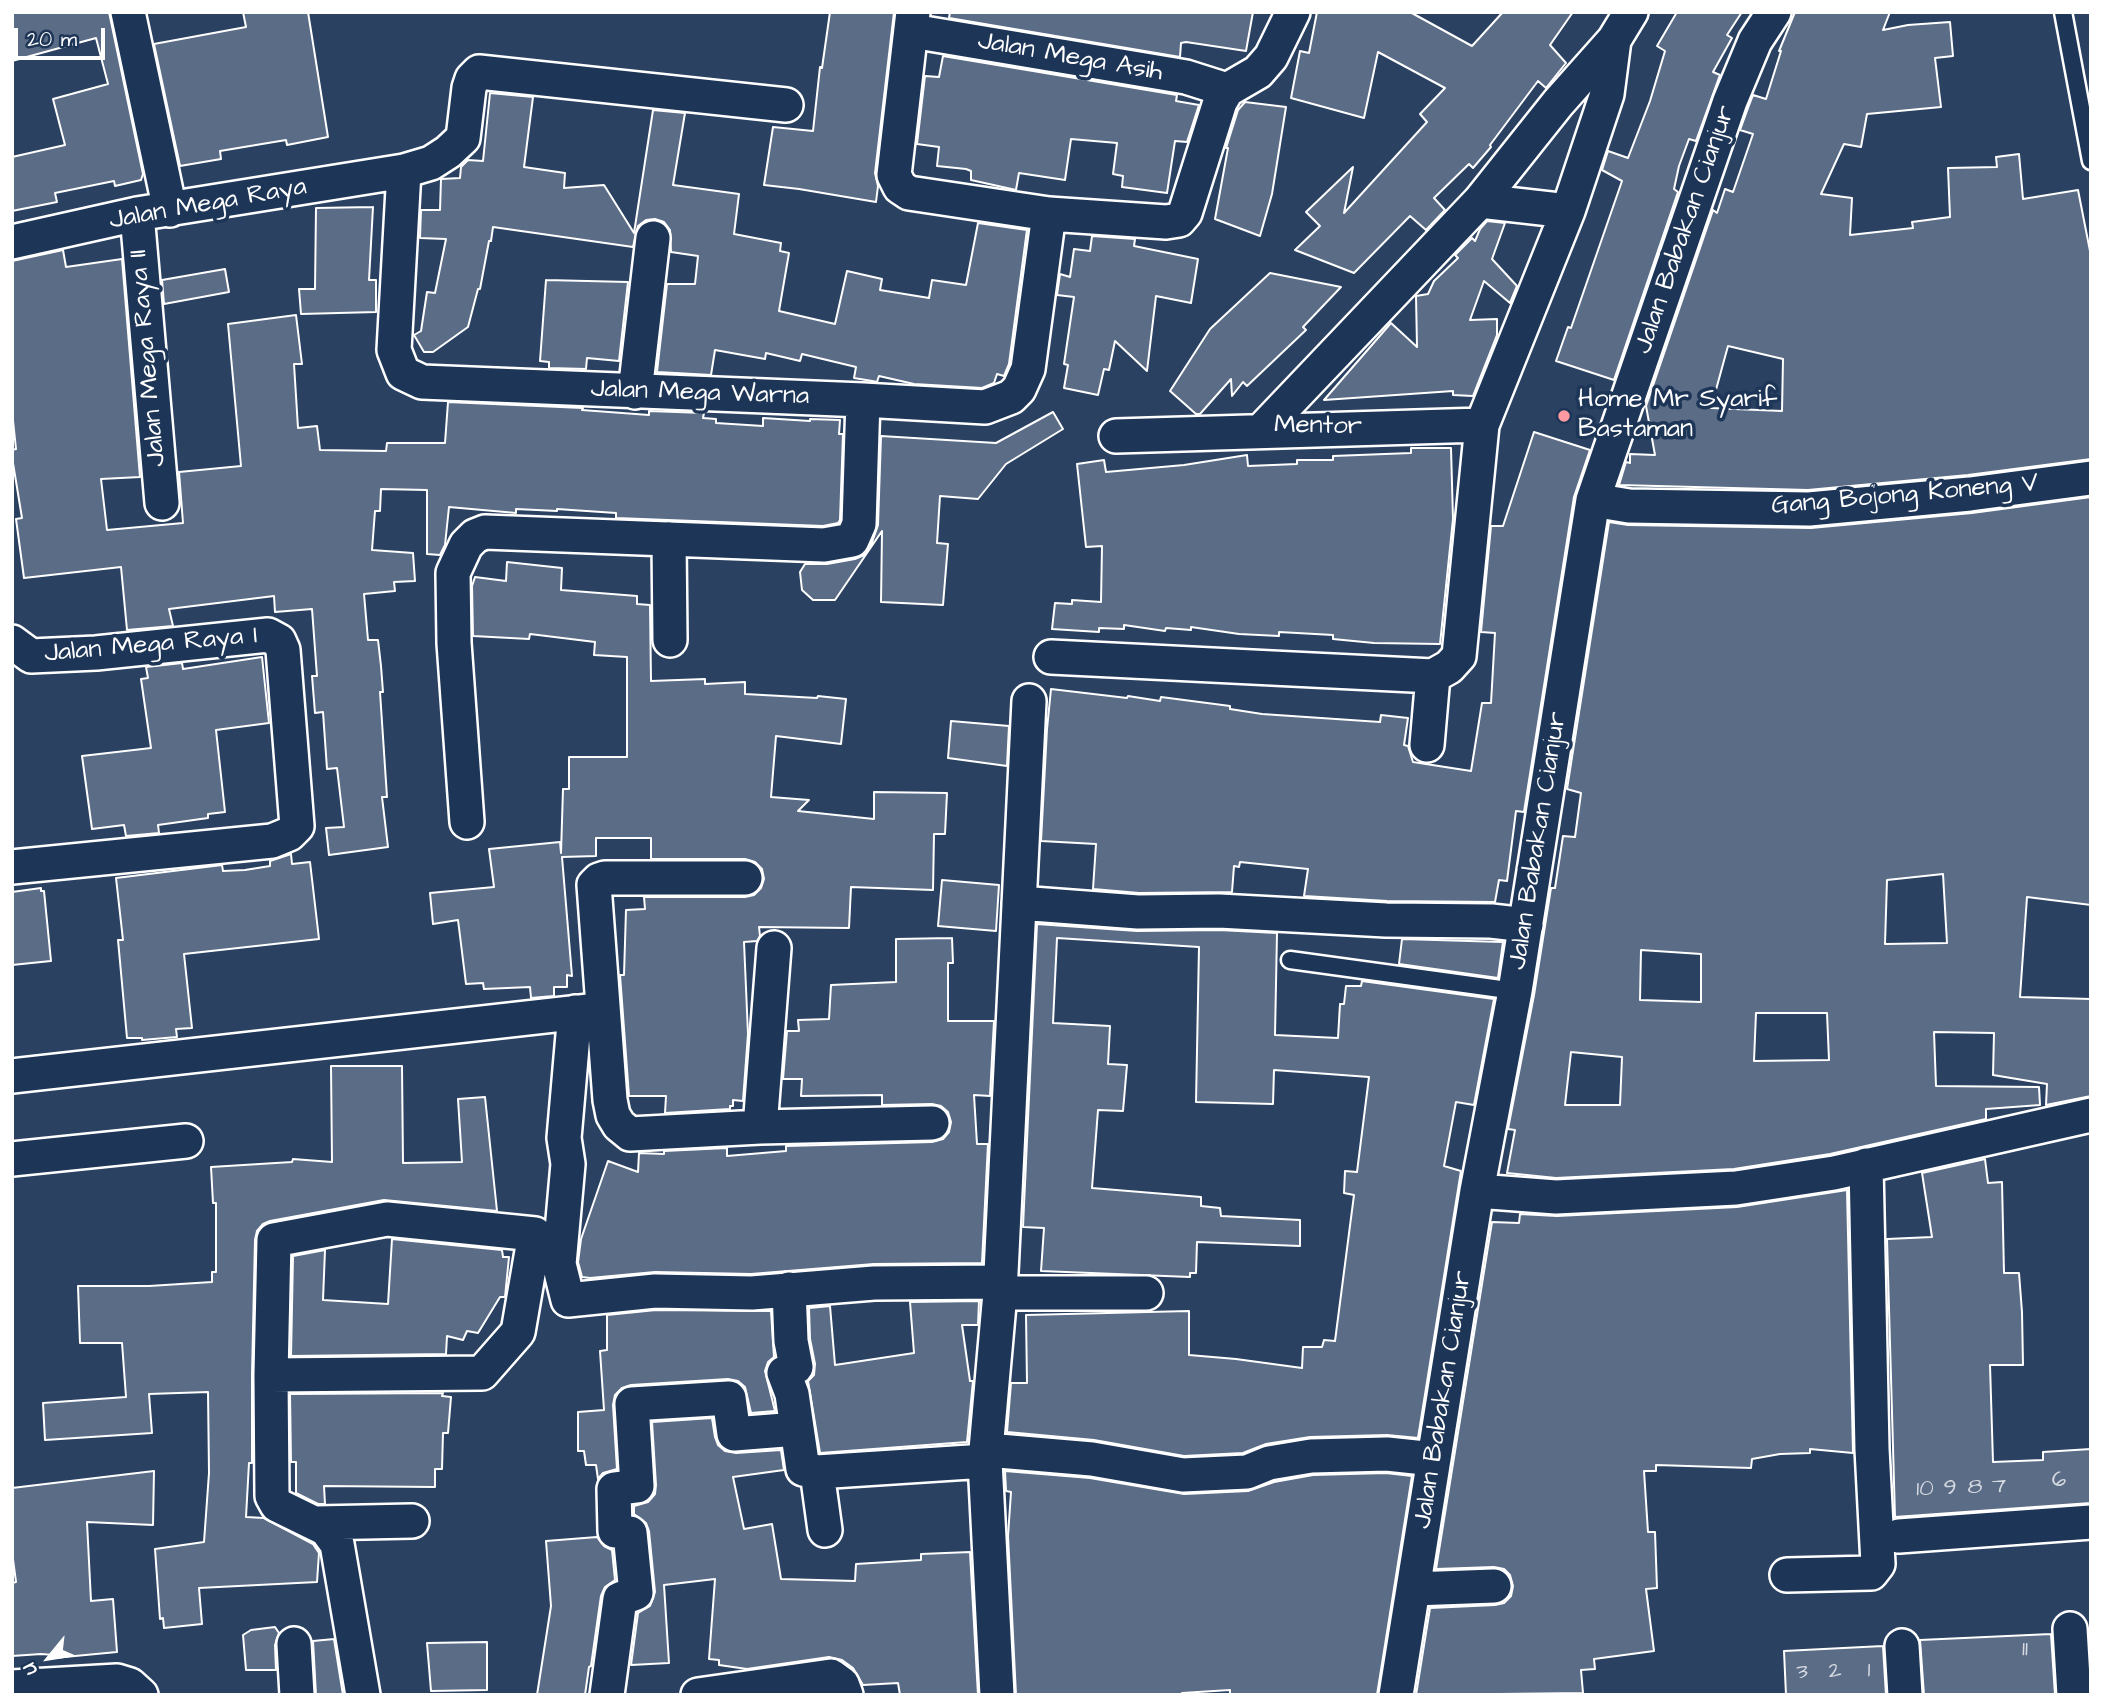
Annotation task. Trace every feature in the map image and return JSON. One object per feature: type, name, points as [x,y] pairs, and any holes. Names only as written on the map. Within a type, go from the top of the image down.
[{"type":"street","points":[[128,12],[170,210]]},
{"type":"street","points":[[912,22],[894,176],[900,187],[909,193],[1049,214],[1167,222],[1179,220],[1185,213],[1220,103],[1227,90],[1258,72],[1271,57],[1293,12]]},
{"type":"street","name":"Mentor","points":[[1262,430],[1480,201],[1558,103],[1614,40],[1632,12]]},
{"type":"street","name":"Jalan Babakan Cianjur","points":[[1396,1695],[1478,1191],[1526,925],[1593,500],[1741,105],[1755,41],[1774,12]]},
{"type":"street","name":"Jalan Mega Asih","points":[[912,22],[1186,77],[1227,90]]},
{"type":"street","name":"Mentor","points":[[1262,430],[1482,425],[1568,211],[1607,94],[1614,40]]},
{"type":"street","name":"Jalan Mega Raya","points":[[12,242],[137,214],[404,171],[431,163],[463,138],[469,88],[472,79],[479,72],[786,105]]},
{"type":"street","name":"Jalan Mega Warna","points":[[404,171],[394,350],[403,373],[422,382],[985,407],[1011,397],[1019,388],[1028,369],[1049,214]]},
{"type":"street","points":[[1480,201],[1568,211]]},
{"type":"street","name":"Jalan Mega Raya II","points":[[137,214],[162,503]]},
{"type":"street","points":[[635,392],[653,238]]},
{"type":"street","points":[[467,822],[454,643],[453,573],[466,544],[485,532],[824,545],[852,540],[859,524],[863,400]]},
{"type":"street","points":[[1051,657],[1433,676],[1449,667],[1459,656],[1482,425]]},
{"type":"street","points":[[1116,436],[1262,430]]},
{"type":"street","name":"Gang Bojong Koneng V","points":[[1593,500],[1629,506],[1809,509],[1970,494],[2091,478]]},
{"type":"street","points":[[669,539],[670,640]]},
{"type":"street","name":"Jalan Mega Raya I","points":[[12,642],[31,656],[96,653],[268,635],[279,641],[283,650],[297,826],[289,834],[272,841],[12,867]]},
{"type":"street","points":[[1427,745],[1433,676]]},
{"type":"street","points":[[997,1695],[986,1455],[1000,1287],[1029,701]]},
{"type":"street","points":[[745,878],[598,880],[594,884],[588,1011],[564,1138],[568,1164],[559,1264],[568,1300],[655,1291],[752,1293],[874,1283],[1146,1293]]},
{"type":"street","points":[[1019,903],[1138,912],[1219,911],[1386,920],[1491,921],[1526,925]]},
{"type":"street","points":[[760,1127],[774,948]]},
{"type":"street","points":[[12,1076],[588,1011]]},
{"type":"street","points":[[588,1011],[613,1115],[619,1125],[630,1134],[760,1127],[932,1123]]},
{"type":"street","points":[[1478,1191],[1556,1197],[1735,1188],[1834,1173],[2091,1115]]},
{"type":"street","points":[[12,1159],[186,1141]]},
{"type":"street","points":[[1787,1575],[1871,1573],[1878,1564],[1872,1449],[1866,1165]]},
{"type":"street","points":[[271,1375],[482,1373],[518,1332],[535,1234],[387,1219],[274,1240],[271,1375],[273,1501],[326,1529],[337,1544],[363,1695]]},
{"type":"street","points":[[789,1289],[791,1341],[796,1367],[785,1373],[792,1394],[803,1469],[817,1472],[986,1455],[1092,1459],[1183,1475],[1247,1472],[1269,1463],[1311,1456],[1387,1454],[1434,1459]]},
{"type":"street","points":[[607,1695],[620,1599],[636,1593],[630,1533],[615,1531],[614,1489],[637,1486],[632,1404],[729,1398],[734,1434],[797,1429]]},
{"type":"street","points":[[817,1472],[825,1530]]},
{"type":"street","points":[[317,1523],[412,1521]]},
{"type":"street","points":[[1899,1536],[2091,1522]]},
{"type":"street","points":[[1413,1590],[1494,1586]]},
{"type":"street","points":[[2070,1629],[2074,1695]]},
{"type":"street","points":[[294,1644],[297,1695]]},
{"type":"street","points":[[1902,1646],[1905,1695]]},
{"type":"street","points":[[698,1695],[831,1676],[842,1684],[846,1695]]},
{"type":"street","points":[[12,1687],[117,1681],[130,1685],[141,1695]]},
{"type":"lane","points":[[2063,12],[2091,161]]},
{"type":"lane","points":[[1290,960],[1515,991]]},
{"type":"building","points":[[12,12],[109,12],[143,174],[141,180],[115,186],[114,181],[55,193],[57,202],[12,211],[12,157],[65,145],[53,99],[108,84],[96,38],[12,61]]},
{"type":"building","points":[[243,12],[308,12],[328,137],[287,145],[286,140],[220,151],[221,159],[180,166],[154,44],[246,27]]},
{"type":"building","points":[[830,12],[894,12],[875,173],[878,186],[876,202],[764,185],[773,127],[813,131],[820,67],[822,68]]},
{"type":"building","points":[[950,12],[1253,12],[1246,51],[1186,42],[1181,43],[1180,57],[949,18]]},
{"type":"building","points":[[1317,12],[1410,12],[1472,46],[1503,12],[1573,12],[1550,45],[1566,63],[1546,88],[1538,81],[1473,168],[1469,164],[1434,198],[1445,210],[1426,230],[1410,216],[1354,273],[1295,250],[1320,226],[1306,212],[1353,167],[1344,213],[1427,122],[1420,114],[1445,88],[1378,52],[1364,118],[1291,98],[1300,51],[1309,53]]},
{"type":"building","points":[[1677,12],[1742,12],[1727,35],[1732,38],[1713,72],[1720,75],[1696,141],[1689,139],[1679,166],[1674,189],[1678,192],[1614,380],[1556,361],[1568,327],[1571,328],[1622,181],[1602,170],[1608,151],[1628,158],[1650,101],[1665,51],[1657,46]]},
{"type":"building","points":[[1795,12],[1890,12],[1883,30],[1950,22],[1953,56],[1935,58],[1941,107],[1867,114],[1861,147],[1844,144],[1821,194],[1852,198],[1850,235],[1913,228],[1912,222],[1950,217],[1948,168],[1997,167],[1996,157],[2019,154],[2023,199],[2078,190],[2091,256],[2091,459],[1968,475],[1808,490],[1619,485],[1626,462],[1630,463],[1630,454],[1655,455],[1646,406],[1713,210],[1717,213],[1725,189],[1733,192],[1753,134],[1740,130],[1748,108],[1753,95],[1766,99],[1779,51]],"holes":[[[1728,346],[1783,359],[1782,411],[1711,408]]]},
{"type":"building","points":[[943,56],[1177,95],[1176,101],[1199,105],[1187,142],[1175,141],[1167,193],[1122,187],[1123,176],[1113,174],[1117,143],[1071,139],[1065,180],[1019,173],[1016,190],[971,180],[971,171],[966,169],[937,166],[939,147],[917,144],[925,76],[939,77]]},
{"type":"building","points":[[490,93],[533,97],[524,167],[565,173],[564,188],[604,185],[634,233],[653,110],[685,113],[673,185],[739,194],[734,234],[781,243],[780,251],[789,253],[779,311],[835,324],[847,271],[882,279],[880,290],[929,298],[932,280],[966,285],[978,223],[1027,230],[1009,364],[1004,376],[997,374],[994,383],[982,388],[914,384],[879,376],[877,382],[854,378],[856,367],[802,354],[800,361],[766,353],[765,359],[715,350],[711,375],[657,372],[667,284],[695,284],[698,256],[671,252],[670,230],[664,222],[655,219],[646,220],[638,226],[633,247],[493,227],[480,289],[468,327],[433,352],[424,352],[414,335],[421,331],[427,292],[435,293],[446,239],[420,238],[421,210],[440,210],[441,179],[460,178],[461,167],[468,160],[483,161]]},
{"type":"building","points":[[1245,102],[1286,107],[1272,194],[1260,236],[1215,219],[1226,148],[1238,110]]},
{"type":"building","points":[[373,207],[369,280],[376,280],[376,312],[301,314],[299,289],[315,289],[316,208]]},
{"type":"building","points":[[1487,221],[1505,223],[1492,259],[1517,286],[1510,303],[1484,281],[1470,320],[1497,319],[1497,335],[1473,396],[1453,395],[1453,391],[1324,400],[1391,323],[1417,347],[1416,296],[1428,294],[1434,281],[1458,258],[1455,255],[1472,238],[1475,241]]},
{"type":"building","points":[[1092,236],[1135,239],[1134,246],[1198,259],[1191,303],[1156,296],[1147,371],[1115,341],[1109,370],[1104,369],[1098,395],[1064,388],[1068,365],[1064,364],[1074,297],[1057,295],[1060,274],[1070,277],[1074,249],[1090,251]]},
{"type":"building","points":[[63,250],[66,267],[122,259],[140,477],[101,479],[107,530],[183,523],[179,472],[241,466],[228,324],[296,315],[302,364],[294,364],[298,428],[317,426],[320,450],[386,451],[387,443],[445,443],[448,402],[583,408],[582,410],[649,415],[649,411],[704,413],[703,418],[716,419],[716,423],[763,426],[763,418],[840,420],[839,434],[843,434],[840,520],[838,523],[823,526],[616,518],[616,513],[557,509],[516,509],[516,513],[449,507],[445,545],[440,555],[427,554],[427,490],[381,489],[380,511],[375,511],[372,550],[413,553],[415,581],[394,582],[395,591],[364,594],[368,640],[378,640],[381,666],[383,692],[380,692],[387,797],[382,797],[388,847],[329,855],[326,828],[344,827],[337,768],[327,769],[323,712],[315,713],[312,676],[317,676],[312,609],[275,612],[274,596],[169,609],[173,626],[127,630],[121,567],[24,578],[16,519],[22,518],[12,457],[12,450],[16,449],[12,411],[12,261]]},
{"type":"building","points":[[225,269],[229,292],[164,304],[162,280]]},
{"type":"building","points":[[1270,273],[1341,287],[1303,327],[1306,330],[1247,386],[1243,382],[1232,396],[1231,379],[1200,414],[1196,414],[1170,391],[1210,329]]},
{"type":"building","points":[[546,280],[628,282],[619,361],[587,358],[586,369],[549,368],[549,362],[540,361]]},
{"type":"building","points":[[1053,412],[1063,429],[1006,464],[978,499],[940,496],[937,543],[948,544],[943,605],[881,602],[882,531],[835,600],[813,600],[802,590],[800,572],[805,564],[827,564],[855,559],[870,548],[878,525],[881,436],[996,443]]},
{"type":"building","points":[[1534,432],[1590,450],[1574,497],[1524,812],[1516,811],[1507,881],[1499,880],[1495,902],[1387,901],[1304,896],[1308,869],[1240,862],[1239,867],[1234,866],[1232,892],[1139,893],[1093,889],[1096,844],[1041,841],[1051,689],[1160,701],[1161,697],[1230,706],[1230,709],[1262,714],[1380,722],[1381,715],[1408,718],[1404,745],[1408,746],[1413,762],[1471,771],[1482,703],[1491,703],[1495,633],[1481,632],[1491,526],[1503,526]]},
{"type":"building","points":[[1411,448],[1451,448],[1453,519],[1440,644],[1374,643],[1333,639],[1333,635],[1279,632],[1279,636],[1239,634],[1191,627],[1191,630],[1166,628],[1165,631],[1124,625],[1124,629],[1099,628],[1099,632],[1052,629],[1055,603],[1072,604],[1072,600],[1101,602],[1102,546],[1086,547],[1077,464],[1104,460],[1106,472],[1184,465],[1247,455],[1248,466],[1297,464],[1297,460],[1333,460],[1333,456],[1411,453]]},
{"type":"building","points":[[2091,497],[2091,905],[2027,897],[2020,997],[2091,999],[2091,1096],[2046,1105],[2047,1084],[1993,1075],[1994,1033],[1934,1032],[1936,1086],[2039,1087],[2040,1105],[1986,1109],[1986,1119],[1830,1154],[1734,1169],[1556,1178],[1507,1173],[1515,1130],[1508,1129],[1551,888],[1555,888],[1563,836],[1575,837],[1581,793],[1567,789],[1609,522],[1628,525],[1811,528],[1972,513]],"holes":[[[1943,874],[1947,943],[1885,944],[1887,880]],[[1641,950],[1701,954],[1701,1002],[1640,1000]],[[1756,1013],[1827,1013],[1829,1060],[1754,1061]],[[1571,1052],[1622,1057],[1620,1105],[1565,1105]]]},
{"type":"building","points":[[507,562],[562,568],[561,590],[637,596],[637,604],[650,605],[651,681],[705,679],[705,684],[745,682],[745,694],[846,699],[841,744],[776,736],[771,797],[809,800],[798,811],[874,819],[874,792],[947,793],[945,834],[934,834],[933,890],[851,887],[849,928],[759,927],[760,936],[757,941],[744,942],[748,1034],[743,1101],[733,1100],[730,1109],[665,1113],[666,1096],[629,1096],[620,975],[624,975],[626,910],[645,909],[644,897],[754,895],[761,888],[764,879],[762,869],[755,862],[745,859],[651,859],[651,838],[596,838],[596,856],[562,857],[572,976],[567,975],[567,987],[554,987],[554,996],[531,998],[530,987],[484,989],[483,983],[466,984],[458,920],[433,924],[430,893],[494,887],[489,849],[560,842],[561,853],[563,789],[569,789],[569,757],[627,757],[627,657],[594,655],[595,642],[530,634],[529,639],[473,636],[472,586],[475,577],[506,581]]},
{"type":"building","points":[[262,657],[269,723],[216,730],[225,812],[208,814],[208,818],[158,825],[159,833],[126,836],[124,825],[92,829],[82,756],[151,748],[141,679],[148,678],[146,667],[182,663],[183,669]]},
{"type":"building","points":[[951,721],[1009,726],[1007,766],[948,758]]},
{"type":"building","points":[[291,854],[292,864],[310,862],[319,939],[184,954],[192,1028],[176,1029],[177,1037],[142,1040],[127,1038],[118,940],[123,940],[116,878],[222,865],[223,871],[245,870],[270,866],[270,861]]},
{"type":"building","points":[[942,880],[999,885],[996,931],[938,926]]},
{"type":"building","points":[[41,888],[41,891],[44,891],[51,961],[12,965],[12,892]]},
{"type":"building","points":[[1037,924],[1137,931],[1219,930],[1277,933],[1275,1035],[1338,1038],[1340,1004],[1344,1004],[1346,986],[1361,986],[1362,981],[1494,999],[1474,1105],[1456,1102],[1444,1166],[1461,1171],[1418,1438],[1387,1435],[1310,1437],[1266,1444],[1243,1453],[1184,1456],[1094,1440],[1007,1432],[1011,1383],[1027,1383],[1026,1315],[1189,1311],[1189,1355],[1302,1368],[1303,1347],[1322,1347],[1324,1340],[1335,1341],[1354,1195],[1344,1193],[1345,1171],[1357,1172],[1369,1077],[1274,1070],[1273,1104],[1196,1102],[1199,947],[1057,938],[1053,1023],[1110,1026],[1108,1064],[1127,1065],[1123,1111],[1098,1110],[1092,1188],[1201,1197],[1201,1206],[1220,1208],[1221,1216],[1300,1220],[1300,1246],[1197,1242],[1196,1273],[1190,1273],[1190,1277],[1041,1271],[1044,1228],[1023,1227]]},
{"type":"building","points":[[952,938],[953,963],[948,963],[948,1021],[994,1021],[990,1096],[974,1095],[977,1144],[988,1144],[982,1263],[874,1264],[751,1274],[655,1272],[582,1277],[578,1262],[581,1239],[608,1161],[638,1172],[639,1153],[664,1154],[664,1151],[727,1148],[727,1156],[786,1151],[786,1146],[932,1142],[943,1139],[949,1132],[951,1122],[948,1112],[941,1106],[882,1105],[882,1095],[801,1096],[802,1079],[783,1079],[787,1031],[799,1031],[798,1020],[829,1019],[831,985],[896,982],[896,939]]},
{"type":"building","points":[[1402,939],[1503,942],[1498,978],[1399,964]]},
{"type":"building","points":[[331,1066],[402,1066],[403,1163],[462,1162],[458,1099],[485,1097],[497,1211],[384,1200],[270,1221],[257,1231],[252,1463],[249,1463],[246,1517],[264,1518],[313,1544],[319,1553],[317,1582],[199,1588],[202,1624],[164,1628],[163,1618],[160,1619],[155,1549],[204,1542],[209,1473],[208,1392],[149,1394],[152,1433],[45,1440],[43,1403],[126,1397],[122,1343],[80,1343],[78,1286],[149,1286],[212,1282],[212,1272],[216,1272],[216,1203],[213,1203],[211,1167],[292,1162],[293,1159],[332,1162]]},
{"type":"building","points":[[1985,1159],[1988,1183],[2002,1182],[2004,1273],[2019,1273],[2022,1312],[2023,1365],[1990,1365],[1993,1462],[2043,1460],[2043,1452],[2091,1449],[2091,1503],[1895,1517],[1887,1239],[1932,1237],[1922,1173]]},
{"type":"building","points":[[1847,1190],[1853,1453],[1810,1449],[1810,1453],[1752,1459],[1751,1468],[1656,1465],[1656,1471],[1644,1471],[1648,1532],[1655,1532],[1657,1588],[1646,1589],[1654,1651],[1594,1659],[1595,1669],[1581,1670],[1583,1693],[1416,1695],[1430,1608],[1504,1603],[1511,1596],[1513,1586],[1510,1575],[1504,1569],[1436,1569],[1492,1222],[1519,1223],[1520,1214],[1557,1216],[1737,1207]]},
{"type":"building","points":[[392,1239],[502,1250],[503,1257],[509,1257],[505,1297],[500,1297],[478,1333],[467,1331],[463,1340],[447,1336],[446,1354],[291,1356],[293,1256],[325,1250],[323,1300],[388,1304]]},
{"type":"building","points":[[979,1301],[978,1325],[962,1325],[970,1381],[973,1381],[967,1442],[820,1453],[808,1381],[814,1375],[815,1364],[810,1339],[809,1308],[830,1306],[835,1365],[914,1353],[910,1302]]},
{"type":"building","points":[[656,1310],[771,1311],[774,1357],[768,1362],[765,1371],[775,1411],[751,1413],[745,1387],[738,1381],[728,1379],[631,1385],[622,1388],[615,1395],[613,1405],[617,1469],[603,1473],[598,1479],[596,1465],[586,1465],[584,1451],[578,1451],[578,1412],[604,1410],[600,1351],[607,1350],[607,1315]]},
{"type":"building","points":[[443,1393],[442,1396],[451,1397],[448,1433],[443,1433],[442,1469],[435,1469],[435,1487],[324,1486],[325,1504],[318,1504],[296,1493],[296,1462],[291,1462],[290,1394]]},
{"type":"building","points":[[712,1418],[718,1445],[725,1451],[736,1453],[781,1450],[784,1470],[733,1477],[744,1529],[772,1524],[781,1579],[855,1581],[856,1564],[921,1560],[921,1554],[970,1552],[978,1695],[900,1695],[898,1683],[863,1685],[853,1668],[842,1660],[829,1657],[747,1669],[719,1665],[719,1660],[709,1659],[715,1579],[664,1585],[669,1663],[631,1665],[638,1613],[650,1606],[655,1592],[649,1531],[646,1523],[634,1514],[634,1506],[648,1502],[655,1494],[652,1422]]},
{"type":"building","points":[[154,1471],[153,1525],[87,1522],[91,1601],[113,1599],[117,1652],[54,1658],[54,1655],[41,1654],[12,1656],[12,1583],[16,1582],[12,1552],[12,1488]]},
{"type":"building","points":[[1005,1471],[1090,1478],[1184,1494],[1248,1491],[1274,1482],[1313,1475],[1386,1473],[1412,1476],[1377,1695],[1230,1695],[1230,1690],[1182,1695],[1016,1695],[1008,1536],[1011,1492],[1006,1491]]},
{"type":"building","points":[[597,1537],[604,1546],[612,1550],[615,1580],[605,1587],[601,1596],[585,1695],[537,1695],[551,1606],[546,1541]]},
{"type":"building","points":[[275,1627],[279,1633],[275,1645],[276,1670],[246,1670],[243,1635],[251,1630]]},
{"type":"building","points":[[2051,1634],[2055,1695],[1924,1695],[1920,1640]]},
{"type":"building","points":[[334,1639],[343,1695],[316,1695],[313,1641]]},
{"type":"building","points":[[487,1642],[487,1690],[431,1691],[427,1643]]},
{"type":"building","points":[[1883,1646],[1886,1695],[1786,1695],[1784,1651]]},
{"type":"place","name":"Home Mr Syarif Bastaman","points":[[1564,416]]}]
